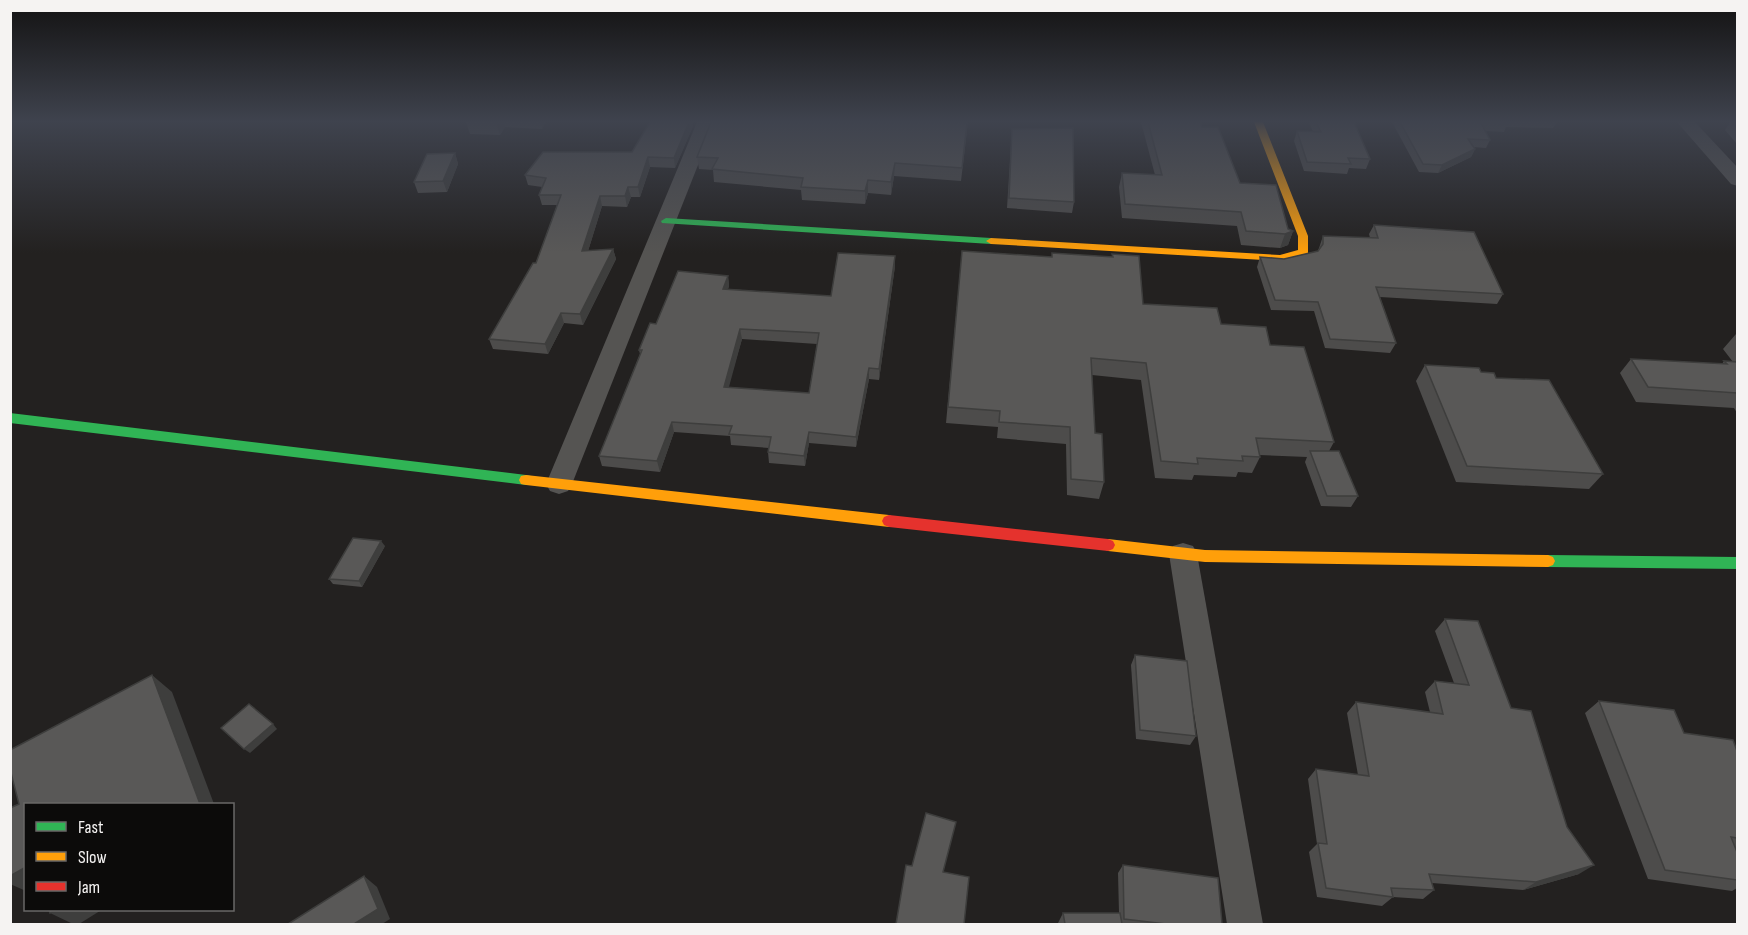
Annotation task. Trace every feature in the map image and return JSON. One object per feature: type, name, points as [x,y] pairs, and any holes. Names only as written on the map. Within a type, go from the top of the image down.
[{"type":"street","points":[[559,484],[689,166]]},
{"type":"street","points":[[666,221],[1280,258],[1304,252],[1304,236],[1275,166]]},
{"type":"street","points":[[1724,166],[1737,180]]},
{"type":"street","points":[[10,418],[559,484],[1205,556],[1737,563]]},
{"type":"street","points":[[1183,554],[1245,924]]},
{"type":"building","points":[[422,166],[450,166],[443,181],[414,182]]},
{"type":"building","points":[[532,166],[645,166],[638,187],[628,187],[625,196],[600,196],[582,251],[613,249],[580,314],[561,313],[545,344],[489,339],[533,263],[536,263],[561,195],[539,195],[546,178],[525,175]]},
{"type":"building","points":[[714,166],[894,166],[891,182],[868,180],[865,191],[801,187],[803,178],[712,169]]},
{"type":"building","points":[[930,166],[962,166],[962,168]]},
{"type":"building","points":[[1010,166],[1074,166],[1074,202],[1009,198]]},
{"type":"building","points":[[1160,166],[1233,166],[1240,183],[1276,185],[1288,229],[1293,231],[1285,234],[1246,231],[1241,212],[1125,204],[1122,173],[1162,175]]},
{"type":"building","points":[[1374,225],[1474,232],[1503,294],[1376,287],[1396,343],[1330,339],[1318,302],[1275,300],[1260,257],[1284,259],[1318,251],[1323,244],[1323,236],[1378,238]]},
{"type":"building","points":[[962,251],[1052,257],[1052,253],[1113,257],[1112,254],[1139,256],[1143,304],[1217,308],[1221,324],[1266,327],[1270,345],[1304,347],[1334,442],[1256,438],[1260,457],[1242,456],[1243,461],[1197,458],[1198,464],[1161,461],[1146,363],[1091,358],[1095,433],[1102,434],[1104,482],[1071,479],[1070,427],[999,422],[1000,411],[948,407]]},
{"type":"building","points":[[838,253],[895,256],[879,369],[869,368],[856,437],[809,432],[804,456],[768,452],[771,437],[729,434],[732,426],[672,422],[657,461],[599,456],[642,350],[639,350],[650,323],[656,324],[678,271],[728,276],[723,289],[831,296]],"holes":[[[740,329],[819,333],[809,393],[724,387]]]},
{"type":"building","points":[[1631,359],[1727,364],[1724,361],[1737,362],[1737,393],[1648,387]]},
{"type":"building","points":[[1425,365],[1479,368],[1481,372],[1494,373],[1496,378],[1549,380],[1603,474],[1467,466]]},
{"type":"building","points":[[1310,451],[1339,451],[1358,496],[1327,496]]},
{"type":"building","points":[[353,538],[381,541],[359,581],[329,579]]},
{"type":"building","points":[[1445,619],[1478,621],[1511,708],[1531,711],[1567,827],[1594,865],[1536,882],[1429,874],[1434,890],[1391,888],[1393,897],[1326,888],[1318,843],[1327,844],[1316,769],[1369,776],[1356,702],[1443,714],[1435,681],[1469,685]]},
{"type":"building","points":[[1135,655],[1187,661],[1196,736],[1140,730]]},
{"type":"building","points":[[152,675],[200,803],[24,803],[24,868],[10,876],[10,808],[19,804],[10,769],[10,750]]},
{"type":"building","points":[[1599,701],[1674,710],[1684,733],[1733,740],[1737,751],[1737,838],[1731,837],[1737,852],[1737,880],[1665,870]]},
{"type":"building","points":[[249,704],[273,724],[244,749],[221,728]]},
{"type":"building","points":[[926,813],[956,822],[943,872],[969,877],[964,924],[896,924],[906,865],[912,866]]},
{"type":"building","points":[[1123,865],[1218,878],[1222,924],[1166,924],[1124,919]]},
{"type":"building","points":[[364,876],[378,909],[354,924],[288,924]]},
{"type":"building","points":[[1063,913],[1120,913],[1122,924],[1065,924]]},
{"type":"traffic: fast","points":[[666,221],[991,241]]},
{"type":"traffic: fast","points":[[10,418],[526,480]]},
{"type":"traffic: fast","points":[[1548,561],[1738,563]]},
{"type":"traffic: slow","points":[[991,241],[1280,258],[1304,252],[1303,236],[1275,166]]},
{"type":"traffic: slow","points":[[526,480],[889,521]]},
{"type":"traffic: slow","points":[[1108,545],[1205,556],[1548,561]]},
{"type":"traffic: jam","points":[[889,521],[1108,545]]}]
